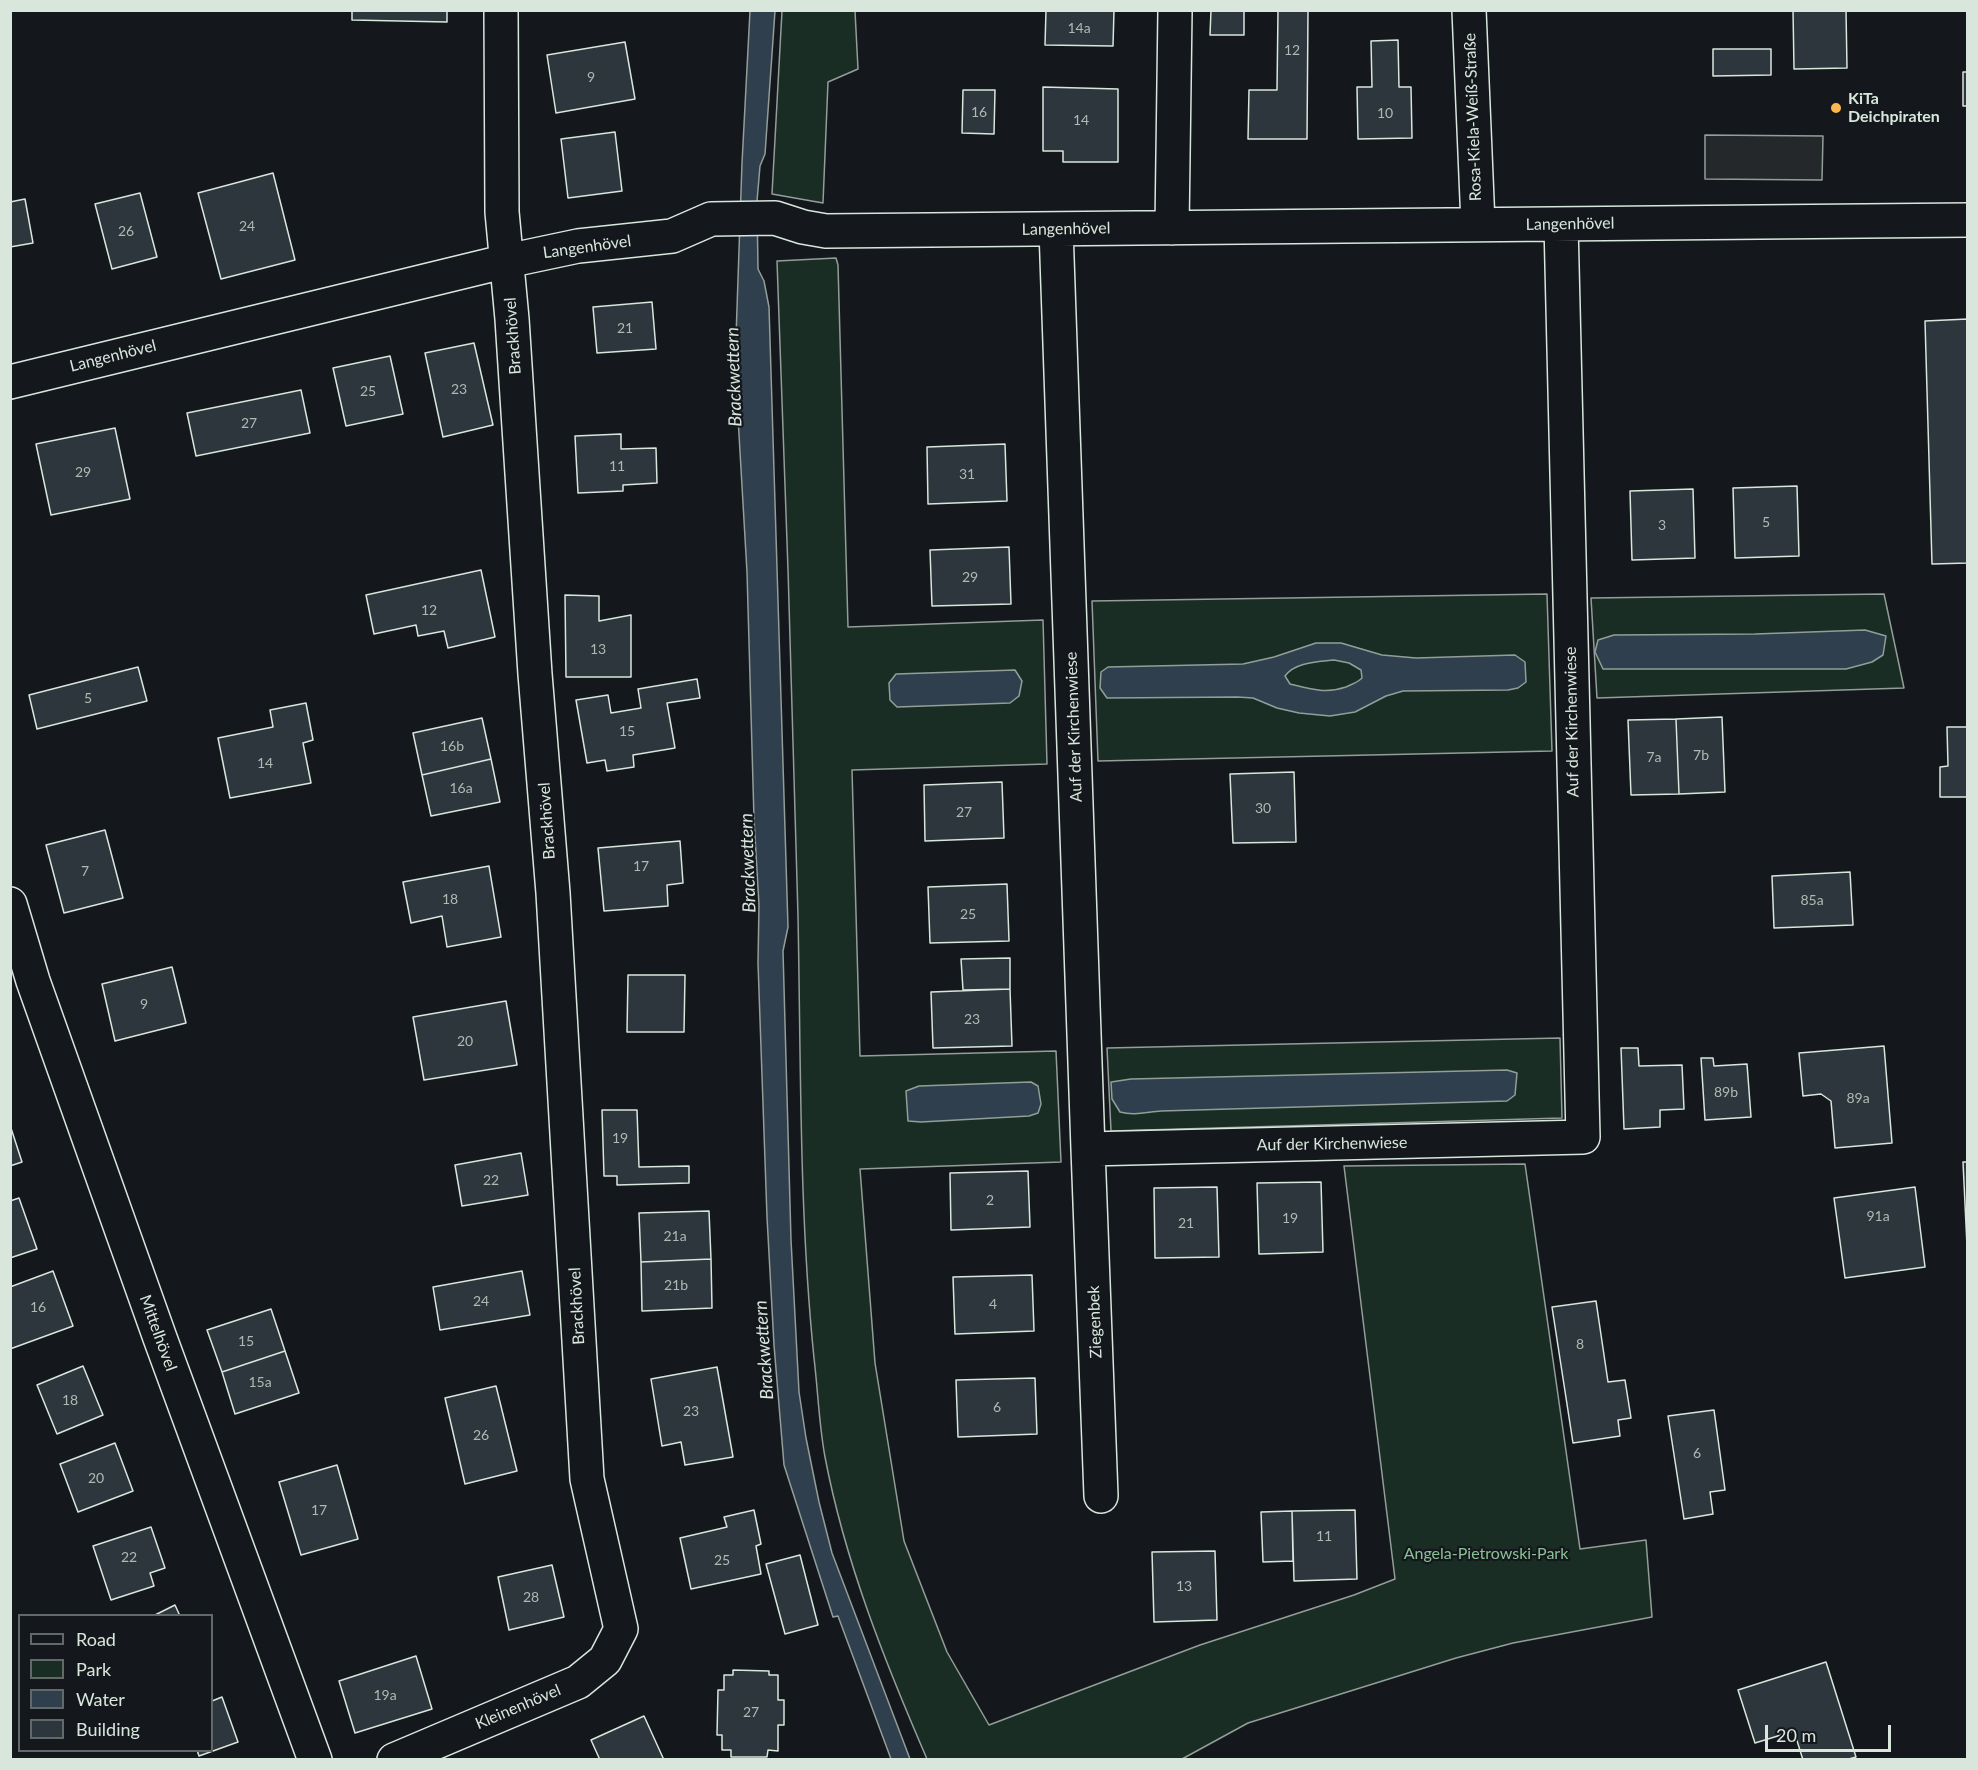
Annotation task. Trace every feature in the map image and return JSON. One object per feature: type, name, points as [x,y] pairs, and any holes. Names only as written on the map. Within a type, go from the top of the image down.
[{"type":"street","name":"Brackhövel","points":[[501,10],[502,212],[512,319],[553,893],[587,1479],[621,1629]]},
{"type":"street","points":[[1172,228],[1175,10]]},
{"type":"street","name":"Rosa-Kiela-Weiß-Straße","points":[[1469,10],[1478,224]]},
{"type":"street","name":"Langenhövel","points":[[10,382],[507,261],[578,246],[672,236],[711,219],[775,218],[825,231],[1968,220]]},
{"type":"street","name":"Auf der Kirchenwiese","points":[[1056,229],[1088,1149],[1583,1137],[1561,224]]},
{"type":"street","name":"Mittelhövel","points":[[10,904],[33,981],[144,1294],[315,1760]]},
{"type":"street","name":"Ziegenbek","points":[[1088,1149],[1101,1496]]},
{"type":"street","name":"Kleinenhövel","points":[[394,1760],[578,1682],[605,1659],[621,1629]]},
{"type":"green space","points":[[782,11],[855,11],[858,69],[828,82],[823,203],[772,194]]},
{"type":"green space","name":"Angela-Pietrowski-Park","points":[[836,258],[848,627],[1043,620],[1047,764],[852,770],[860,1056],[1056,1051],[1061,1162],[860,1169],[875,1363],[904,1541],[947,1652],[989,1725],[1200,1645],[1354,1595],[1395,1579],[1344,1166],[1525,1164],[1580,1549],[1646,1540],[1652,1617],[1513,1643],[1456,1658],[1248,1723],[1182,1759],[927,1759],[896,1686],[843,1535],[821,1433],[809,1303],[801,1138],[794,752],[777,261]]},
{"type":"green space","points":[[1547,594],[1552,751],[1098,761],[1092,601]]},
{"type":"green space","points":[[1884,594],[1904,688],[1597,698],[1591,598]]},
{"type":"green space","points":[[1560,1038],[1562,1118],[1111,1131],[1107,1048]]},
{"type":"shaded area","points":[[1705,135],[1823,136],[1822,180],[1705,179]]},
{"type":"water","points":[[750,11],[775,11],[765,154],[760,166],[757,201],[758,269],[764,281],[769,307],[788,927],[783,951],[791,1240],[799,1392],[819,1502],[832,1553],[910,1759],[891,1759],[838,1616],[833,1617],[784,1465],[767,1217],[747,572],[735,366]]},
{"type":"water","points":[[1865,630],[1886,636],[1883,655],[1872,662],[1846,669],[1603,669],[1595,652],[1598,640],[1614,635],[1755,634]]},
{"type":"water","points":[[1316,643],[1341,643],[1382,655],[1416,658],[1515,655],[1525,662],[1526,682],[1518,688],[1508,690],[1403,691],[1386,696],[1355,712],[1330,716],[1277,708],[1253,698],[1107,698],[1100,688],[1101,672],[1108,667],[1243,664],[1274,657]],"holes":[[[1334,660],[1349,663],[1361,670],[1362,678],[1339,689],[1318,690],[1297,686],[1290,684],[1285,676],[1294,668],[1307,664]]]},
{"type":"water","points":[[1015,670],[1022,681],[1019,696],[1010,703],[897,707],[890,700],[889,683],[896,674]]},
{"type":"water","points":[[1507,1070],[1517,1073],[1515,1095],[1507,1101],[1161,1111],[1135,1114],[1120,1112],[1112,1099],[1111,1082],[1131,1079]]},
{"type":"water","points":[[1031,1082],[1038,1086],[1041,1104],[1038,1113],[1029,1116],[908,1121],[906,1091],[919,1086]]},
{"type":"building","points":[[352,10],[447,10],[447,22],[352,20]]},
{"type":"building","points":[[1046,10],[1114,10],[1113,46],[1045,45]]},
{"type":"building","points":[[1211,10],[1244,10],[1244,35],[1210,35]]},
{"type":"building","points":[[1278,10],[1308,10],[1307,139],[1248,139],[1249,90],[1277,90]]},
{"type":"building","points":[[1793,10],[1846,10],[1847,68],[1794,69]]},
{"type":"building","points":[[1398,40],[1399,87],[1411,87],[1412,138],[1358,139],[1357,87],[1372,87],[1371,41]]},
{"type":"building","points":[[625,42],[635,99],[556,113],[547,55]]},
{"type":"building","points":[[1713,49],[1771,49],[1771,75],[1713,76]]},
{"type":"building","points":[[1963,72],[1968,72],[1968,106],[1963,106]]},
{"type":"building","points":[[1043,87],[1118,89],[1118,162],[1063,162],[1063,151],[1043,151]]},
{"type":"building","points":[[963,90],[995,90],[994,134],[962,133]]},
{"type":"building","points":[[615,132],[622,191],[568,198],[561,139]]},
{"type":"building","points":[[273,173],[295,260],[221,279],[198,193]]},
{"type":"building","points":[[140,193],[157,257],[112,269],[95,204]]},
{"type":"building","points":[[25,199],[33,243],[10,247],[10,202]]},
{"type":"building","points":[[652,302],[656,349],[597,353],[593,307]]},
{"type":"building","points":[[1968,319],[1968,563],[1932,564],[1925,321]]},
{"type":"building","points":[[474,343],[493,425],[443,437],[425,353]]},
{"type":"building","points":[[390,356],[403,414],[346,426],[333,368]]},
{"type":"building","points":[[301,390],[310,433],[196,456],[187,413]]},
{"type":"building","points":[[115,428],[130,499],[51,515],[36,444]]},
{"type":"building","points":[[621,434],[621,449],[656,448],[657,483],[623,485],[623,491],[578,493],[575,436]]},
{"type":"building","points":[[1005,444],[1007,501],[928,504],[927,447]]},
{"type":"building","points":[[1797,486],[1799,556],[1735,558],[1733,488]]},
{"type":"building","points":[[1693,489],[1695,558],[1632,560],[1630,491]]},
{"type":"building","points":[[1009,547],[1011,604],[932,606],[930,550]]},
{"type":"building","points":[[481,570],[495,637],[448,648],[444,631],[418,636],[416,625],[374,634],[366,595]]},
{"type":"building","points":[[565,595],[599,596],[599,621],[631,615],[631,677],[566,677]]},
{"type":"building","points":[[138,667],[147,701],[37,729],[29,695]]},
{"type":"building","points":[[697,679],[700,698],[667,703],[675,748],[633,755],[634,767],[607,771],[605,760],[587,763],[576,700],[608,695],[611,713],[641,708],[638,689]]},
{"type":"building","points":[[306,703],[313,740],[303,743],[311,783],[230,798],[218,738],[273,727],[270,710]]},
{"type":"building","points":[[1722,717],[1725,792],[1679,794],[1676,719]]},
{"type":"building","points":[[482,718],[491,759],[422,775],[413,733]]},
{"type":"building","points":[[1676,719],[1679,794],[1631,795],[1628,720]]},
{"type":"building","points":[[1947,727],[1968,727],[1968,797],[1940,797],[1940,767],[1948,766]]},
{"type":"building","points":[[491,759],[500,802],[431,816],[422,775]]},
{"type":"building","points":[[1294,772],[1296,842],[1233,843],[1230,774]]},
{"type":"building","points":[[1002,782],[1004,838],[925,841],[924,785]]},
{"type":"building","points":[[105,830],[123,898],[64,913],[46,845]]},
{"type":"building","points":[[680,841],[683,883],[667,885],[668,906],[604,911],[598,848]]},
{"type":"building","points":[[489,866],[501,937],[447,947],[442,916],[411,923],[403,882]]},
{"type":"building","points":[[1850,872],[1853,925],[1774,928],[1772,876]]},
{"type":"building","points":[[1007,884],[1009,941],[930,943],[928,887]]},
{"type":"building","points":[[1010,958],[1010,989],[963,990],[961,959]]},
{"type":"building","points":[[172,967],[186,1023],[115,1041],[102,984]]},
{"type":"building","points":[[628,975],[685,975],[684,1032],[627,1032]]},
{"type":"building","points":[[1010,989],[1012,1046],[933,1048],[931,992]]},
{"type":"building","points":[[506,1001],[517,1065],[424,1080],[413,1017]]},
{"type":"building","points":[[1884,1046],[1892,1143],[1835,1148],[1831,1101],[1821,1094],[1803,1096],[1799,1053]]},
{"type":"building","points":[[1621,1048],[1638,1048],[1639,1066],[1682,1065],[1684,1109],[1660,1110],[1660,1127],[1624,1129]]},
{"type":"building","points":[[1701,1058],[1713,1058],[1714,1066],[1747,1064],[1751,1117],[1705,1120]]},
{"type":"building","points":[[602,1110],[637,1110],[639,1167],[689,1166],[689,1183],[617,1185],[617,1176],[604,1176]]},
{"type":"building","points":[[10,1125],[22,1162],[10,1166]]},
{"type":"building","points":[[521,1153],[528,1195],[462,1206],[455,1165]]},
{"type":"building","points":[[1963,1162],[1968,1162],[1968,1267]]},
{"type":"building","points":[[1028,1171],[1030,1227],[951,1230],[950,1173]]},
{"type":"building","points":[[1321,1182],[1323,1252],[1259,1254],[1257,1183]]},
{"type":"building","points":[[1217,1187],[1219,1257],[1155,1258],[1154,1188]]},
{"type":"building","points":[[1915,1187],[1925,1267],[1845,1278],[1834,1198]]},
{"type":"building","points":[[19,1198],[37,1249],[10,1258],[10,1201]]},
{"type":"building","points":[[709,1211],[711,1259],[641,1262],[639,1213]]},
{"type":"building","points":[[711,1259],[712,1308],[642,1311],[641,1262]]},
{"type":"building","points":[[53,1271],[73,1326],[10,1349],[10,1287]]},
{"type":"building","points":[[522,1271],[530,1315],[440,1330],[433,1287]]},
{"type":"building","points":[[1032,1275],[1034,1331],[955,1334],[953,1277]]},
{"type":"building","points":[[1596,1301],[1608,1382],[1625,1380],[1631,1418],[1618,1420],[1620,1436],[1573,1443],[1552,1307]]},
{"type":"building","points":[[271,1309],[285,1351],[222,1372],[207,1330]]},
{"type":"building","points":[[285,1351],[299,1393],[235,1414],[222,1372]]},
{"type":"building","points":[[83,1366],[103,1415],[57,1434],[37,1385]]},
{"type":"building","points":[[717,1367],[733,1457],[685,1465],[681,1442],[662,1446],[651,1379]]},
{"type":"building","points":[[1035,1378],[1037,1434],[958,1437],[956,1380]]},
{"type":"building","points":[[496,1386],[517,1471],[465,1484],[445,1398]]},
{"type":"building","points":[[1714,1410],[1725,1490],[1710,1492],[1713,1514],[1684,1519],[1668,1416]]},
{"type":"building","points":[[115,1443],[133,1491],[78,1512],[60,1464]]},
{"type":"building","points":[[337,1465],[358,1539],[301,1555],[279,1482]]},
{"type":"building","points":[[754,1510],[761,1544],[756,1546],[761,1574],[691,1589],[680,1538],[727,1527],[724,1517]]},
{"type":"building","points":[[1355,1510],[1357,1579],[1294,1581],[1292,1511]]},
{"type":"building","points":[[1292,1511],[1293,1561],[1263,1562],[1261,1512]]},
{"type":"building","points":[[151,1527],[165,1568],[150,1573],[154,1586],[111,1600],[93,1546]]},
{"type":"building","points":[[1215,1551],[1217,1620],[1154,1622],[1152,1552]]},
{"type":"building","points":[[800,1555],[818,1625],[785,1634],[766,1564]]},
{"type":"building","points":[[552,1565],[564,1617],[509,1630],[498,1577]]},
{"type":"building","points":[[175,1605],[179,1614],[157,1614]]},
{"type":"building","points":[[416,1656],[432,1709],[355,1733],[339,1681]]},
{"type":"building","points":[[1826,1662],[1856,1757],[1845,1760],[1803,1760],[1794,1731],[1755,1743],[1738,1690]]},
{"type":"building","points":[[733,1670],[769,1671],[769,1675],[778,1675],[778,1700],[784,1700],[784,1725],[778,1725],[778,1751],[768,1750],[767,1757],[731,1757],[731,1750],[722,1750],[722,1735],[717,1735],[718,1690],[724,1690],[724,1675],[733,1675]]},
{"type":"building","points":[[222,1697],[238,1742],[213,1751],[213,1701]]},
{"type":"building","points":[[644,1716],[664,1760],[600,1760],[591,1740]]},
{"type":"building","points":[[198,1752],[210,1752],[199,1756]]},
{"type":"place","name":"KiTa Deichpiraten","points":[[1836,108]]},
{"type":"water label","name":"Brackwettern","points":[[734,377]]},
{"type":"water label","name":"Brackwettern","points":[[748,863]]},
{"type":"water label","name":"Brackwettern","points":[[764,1350]]}]
